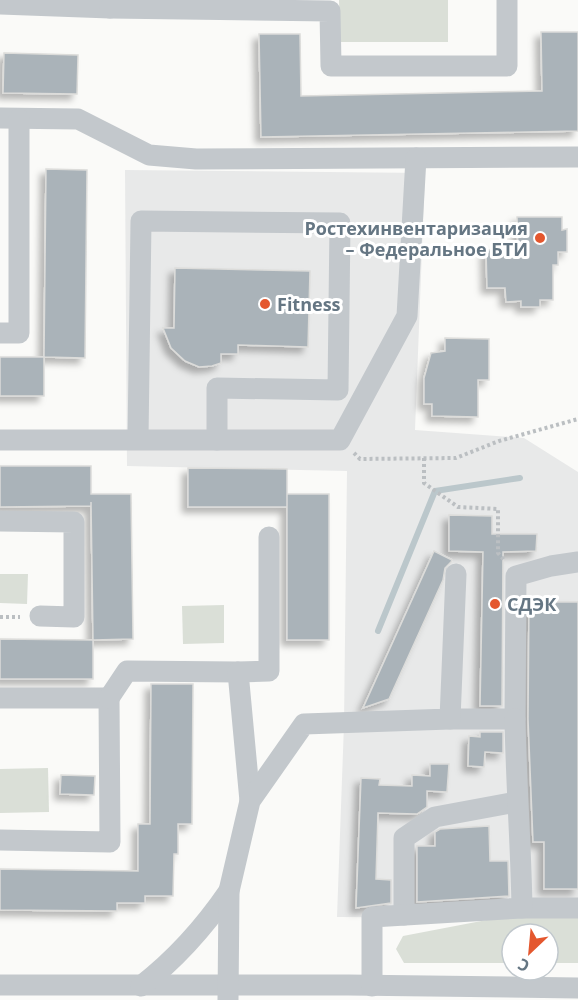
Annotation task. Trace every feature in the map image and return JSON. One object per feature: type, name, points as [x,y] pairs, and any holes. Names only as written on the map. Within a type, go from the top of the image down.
[{"type":"street","points":[[0,3],[330,6],[331,66],[507,66],[507,0]]},
{"type":"street","points":[[0,333],[19,333],[9,118],[78,119],[149,155],[196,159],[578,157]]},
{"type":"street","points":[[0,440],[340,440],[406,316],[416,158]]},
{"type":"street","points":[[138,439],[141,221],[340,224],[338,390],[218,388],[217,440]]},
{"type":"street","points":[[0,521],[74,522],[74,617],[40,616]]},
{"type":"street","points":[[0,840],[110,842],[109,698],[127,671],[269,672],[268,537]]},
{"type":"street","points":[[522,908],[516,802],[516,576],[551,566],[578,562]]},
{"type":"street","points":[[450,719],[456,574]]},
{"type":"street","points":[[228,993],[229,891],[250,801],[238,672]]},
{"type":"street","points":[[0,698],[109,698]]},
{"type":"street","points":[[250,801],[304,724],[515,719]]},
{"type":"street","points":[[404,915],[404,838],[435,817],[516,802]]},
{"type":"street","points":[[141,987],[174,960],[206,925],[229,891]]},
{"type":"street","points":[[372,986],[372,917],[522,908],[578,908]]},
{"type":"street","points":[[0,985],[141,987],[228,993],[348,992],[372,986],[578,988]]},
{"type":"path","points":[[340,440],[360,459],[456,458],[499,441],[578,418]]},
{"type":"path","points":[[424,459],[424,483],[458,507],[498,508],[498,553],[516,576]]},
{"type":"shaded area","points":[[339,0],[448,0],[448,42],[340,42]]},
{"type":"shaded area","points":[[125,170],[425,173],[415,430],[524,438],[578,472],[578,918],[337,917],[344,724],[347,471],[127,466]]},
{"type":"shaded area","points":[[0,574],[28,574],[27,604],[0,603]]},
{"type":"shaded area","points":[[224,605],[224,643],[183,644],[182,606]]},
{"type":"shaded area","points":[[48,768],[49,812],[0,813],[0,769]]},
{"type":"shaded area","points":[[497,918],[578,918],[578,963],[560,963],[560,922],[500,922],[500,963],[404,963],[396,949],[403,936]]},
{"type":"building","points":[[541,32],[578,32],[578,131],[261,137],[259,34],[300,34],[301,96],[542,91]]},
{"type":"building","points":[[4,53],[78,55],[77,94],[3,93]]},
{"type":"building","points":[[46,169],[87,170],[85,358],[44,357]]},
{"type":"building","points":[[517,217],[562,217],[562,230],[567,229],[567,252],[558,252],[558,265],[553,265],[553,300],[540,300],[540,307],[521,307],[521,301],[506,302],[505,288],[487,288],[486,250],[518,249]]},
{"type":"building","points":[[175,268],[310,271],[308,347],[238,345],[238,354],[221,354],[221,363],[212,366],[199,367],[185,361],[171,348],[163,328],[174,328]]},
{"type":"building","points":[[445,338],[489,339],[489,380],[478,380],[478,417],[432,416],[432,404],[424,404],[424,378],[431,353],[445,351]]},
{"type":"building","points":[[0,357],[44,357],[44,396],[0,396]]},
{"type":"building","points":[[0,466],[91,466],[91,494],[131,494],[133,639],[93,640],[91,502],[91,506],[0,507]]},
{"type":"building","points":[[188,468],[287,469],[287,494],[329,494],[329,640],[287,640],[287,507],[188,507]]},
{"type":"building","points":[[449,515],[492,516],[492,534],[537,534],[536,551],[503,552],[502,706],[480,706],[483,552],[449,551]]},
{"type":"building","points":[[434,551],[452,560],[445,568],[443,580],[389,699],[363,708]]},
{"type":"building","points":[[529,602],[578,602],[578,889],[544,889],[544,842],[533,842],[528,719]]},
{"type":"building","points":[[0,639],[93,640],[93,679],[0,679]]},
{"type":"building","points":[[151,684],[193,684],[192,824],[178,824],[178,854],[174,854],[173,896],[145,896],[145,903],[117,903],[117,911],[0,910],[0,869],[138,871],[138,824],[150,824]]},
{"type":"building","points":[[480,732],[503,732],[503,753],[485,752],[484,767],[468,766],[469,736],[480,737]]},
{"type":"building","points":[[430,764],[449,764],[447,792],[427,791],[427,807],[417,814],[378,813],[376,879],[391,880],[391,903],[356,908],[361,778],[380,779],[379,785],[412,786],[412,775],[430,776]]},
{"type":"building","points":[[61,775],[95,776],[94,795],[60,794]]},
{"type":"building","points":[[489,826],[490,861],[508,861],[509,896],[417,902],[417,846],[435,846],[435,832],[440,829]]},
{"type":"waterway","points":[[378,631],[435,491],[520,478]]},
{"type":"place","name":"Ростехинвентаризация – Федеральное БТИ","points":[[540,238]]},
{"type":"place","name":"Fitness","points":[[265,304]]},
{"type":"place","name":"СДЭК","points":[[495,604]]}]
